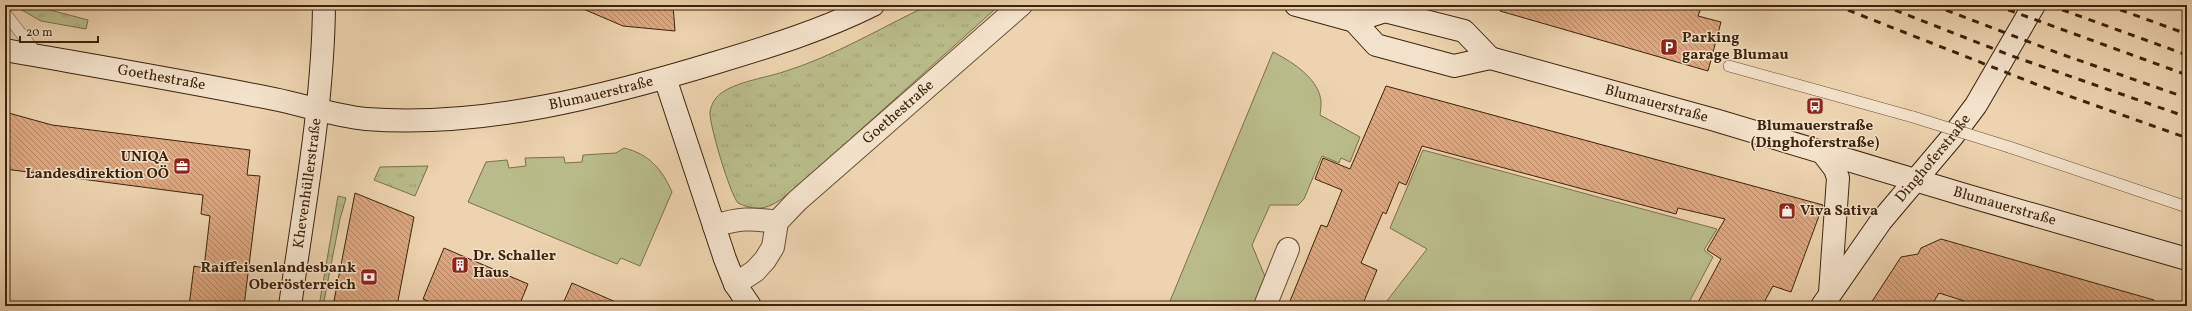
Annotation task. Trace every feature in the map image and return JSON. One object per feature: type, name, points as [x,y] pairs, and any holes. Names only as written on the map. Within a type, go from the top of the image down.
[{"type":"main road","name":"Khevenhüllerstraße","points":[[290,306],[318,108],[324,44],[324,5]]},
{"type":"main road","name":"Blumauerstraße","points":[[318,108],[364,119],[430,121],[469,118],[610,92],[665,78],[821,28],[873,5]]},
{"type":"main road","name":"Goethestraße","points":[[777,222],[797,201],[1021,5]]},
{"type":"main road","points":[[1296,5],[1355,16],[1385,11],[1464,31],[1490,58]]},
{"type":"main road","name":"Dinghoferstraße","points":[[1826,300],[1881,221],[1952,137],[1976,105],[2034,5]]},
{"type":"main road","name":"Blumauerstraße","points":[[1355,16],[1376,45],[1454,66],[1490,58],[1715,120],[2187,259]]},
{"type":"main road","name":"Goethestraße","points":[[5,50],[318,108]]},
{"type":"main road","points":[[665,78],[714,226],[735,284],[750,306]]},
{"type":"main road","points":[[1822,152],[1835,170],[1838,178],[1826,300]]},
{"type":"main road","points":[[714,226],[736,219],[750,218],[777,222],[773,247],[765,260],[755,271],[735,284]]},
{"type":"main road","points":[[1265,306],[1288,249]]},
{"type":"lane","points":[[5,13],[39,56]]},
{"type":"lane","points":[[1729,66],[1913,117],[2009,147],[2187,207]]},
{"type":"green space","points":[[13,5],[31,5],[88,20],[86,29],[41,21]]},
{"type":"green space","points":[[929,5],[996,5],[993,11],[786,196],[772,205],[765,207],[748,207],[738,203],[734,197],[725,173],[713,130],[710,112],[712,104],[716,98],[729,88],[783,72],[821,58]]},
{"type":"green space","points":[[1273,52],[1300,69],[1312,80],[1320,96],[1320,115],[1360,137],[1350,162],[1341,158],[1339,163],[1322,156],[1304,199],[1298,205],[1270,205],[1252,245],[1266,279],[1255,306],[1168,306]]},
{"type":"green space","points":[[624,148],[648,158],[664,176],[672,192],[640,266],[621,258],[617,264],[468,202],[486,162],[507,160],[509,168],[526,166],[525,158],[564,157],[565,163],[582,162],[583,155],[616,153]]},
{"type":"green space","points":[[1423,150],[1717,229],[1704,250],[1713,257],[1687,306],[1383,306],[1427,249],[1390,228]]},
{"type":"green space","points":[[428,166],[415,196],[374,180],[380,167]]},
{"type":"green space","points":[[338,196],[346,198],[340,219],[323,306],[319,306]]},
{"type":"building","points":[[574,5],[673,5],[675,31],[623,26]]},
{"type":"building","name":"Parking garage Blumau","points":[[1501,5],[1702,5],[1698,16],[1721,22],[1708,71],[1500,11]]},
{"type":"building","points":[[1386,86],[1823,205],[1791,292],[1773,286],[1762,306],[1696,306],[1721,259],[1707,250],[1725,219],[1678,208],[1676,214],[1422,146],[1406,185],[1399,182],[1386,214],[1383,212],[1361,263],[1377,270],[1362,306],[1288,306],[1321,225],[1327,227],[1342,190],[1315,179],[1323,158],[1350,169]]},
{"type":"building","points":[[5,112],[52,125],[250,150],[247,175],[260,176],[244,306],[189,306],[194,266],[204,268],[210,216],[201,214],[203,195],[5,169]]},
{"type":"building","name":"Raiffeisenlandesbank Oberösterreich","points":[[355,193],[414,217],[397,306],[333,306]]},
{"type":"building","points":[[1941,239],[2154,300],[2153,306],[1980,306],[1939,293],[1931,306],[1869,306],[1901,257],[1918,254],[1921,248]]},
{"type":"building","name":"Dr. Schaller Haus","points":[[444,248],[528,284],[519,306],[440,306],[423,299]]},
{"type":"building","points":[[572,283],[625,306],[562,306]]},
{"type":"railway","points":[[1835,5],[2038,85],[2187,138]]},
{"type":"railway","points":[[1882,5],[2012,56],[2187,117]]},
{"type":"railway","points":[[1933,5],[2058,53],[2187,98]]},
{"type":"railway","points":[[1995,5],[2187,75]]},
{"type":"railway","points":[[2049,5],[2187,55]]},
{"type":"railway","points":[[2107,5],[2187,34]]},
{"type":"place","name":"Parking garage Blumau","points":[[1669,47]]},
{"type":"place","name":"Blumauerstraße (Dinghoferstraße)","points":[[1815,106]]},
{"type":"place","name":"UNIQA Landesdirektion OÖ","points":[[182,166]]},
{"type":"place","name":"Viva Sativa","points":[[1787,211]]},
{"type":"place","name":"Dr. Schaller Haus","points":[[460,265]]},
{"type":"place","name":"Raiffeisenlandesbank Oberösterreich","points":[[369,277]]}]
